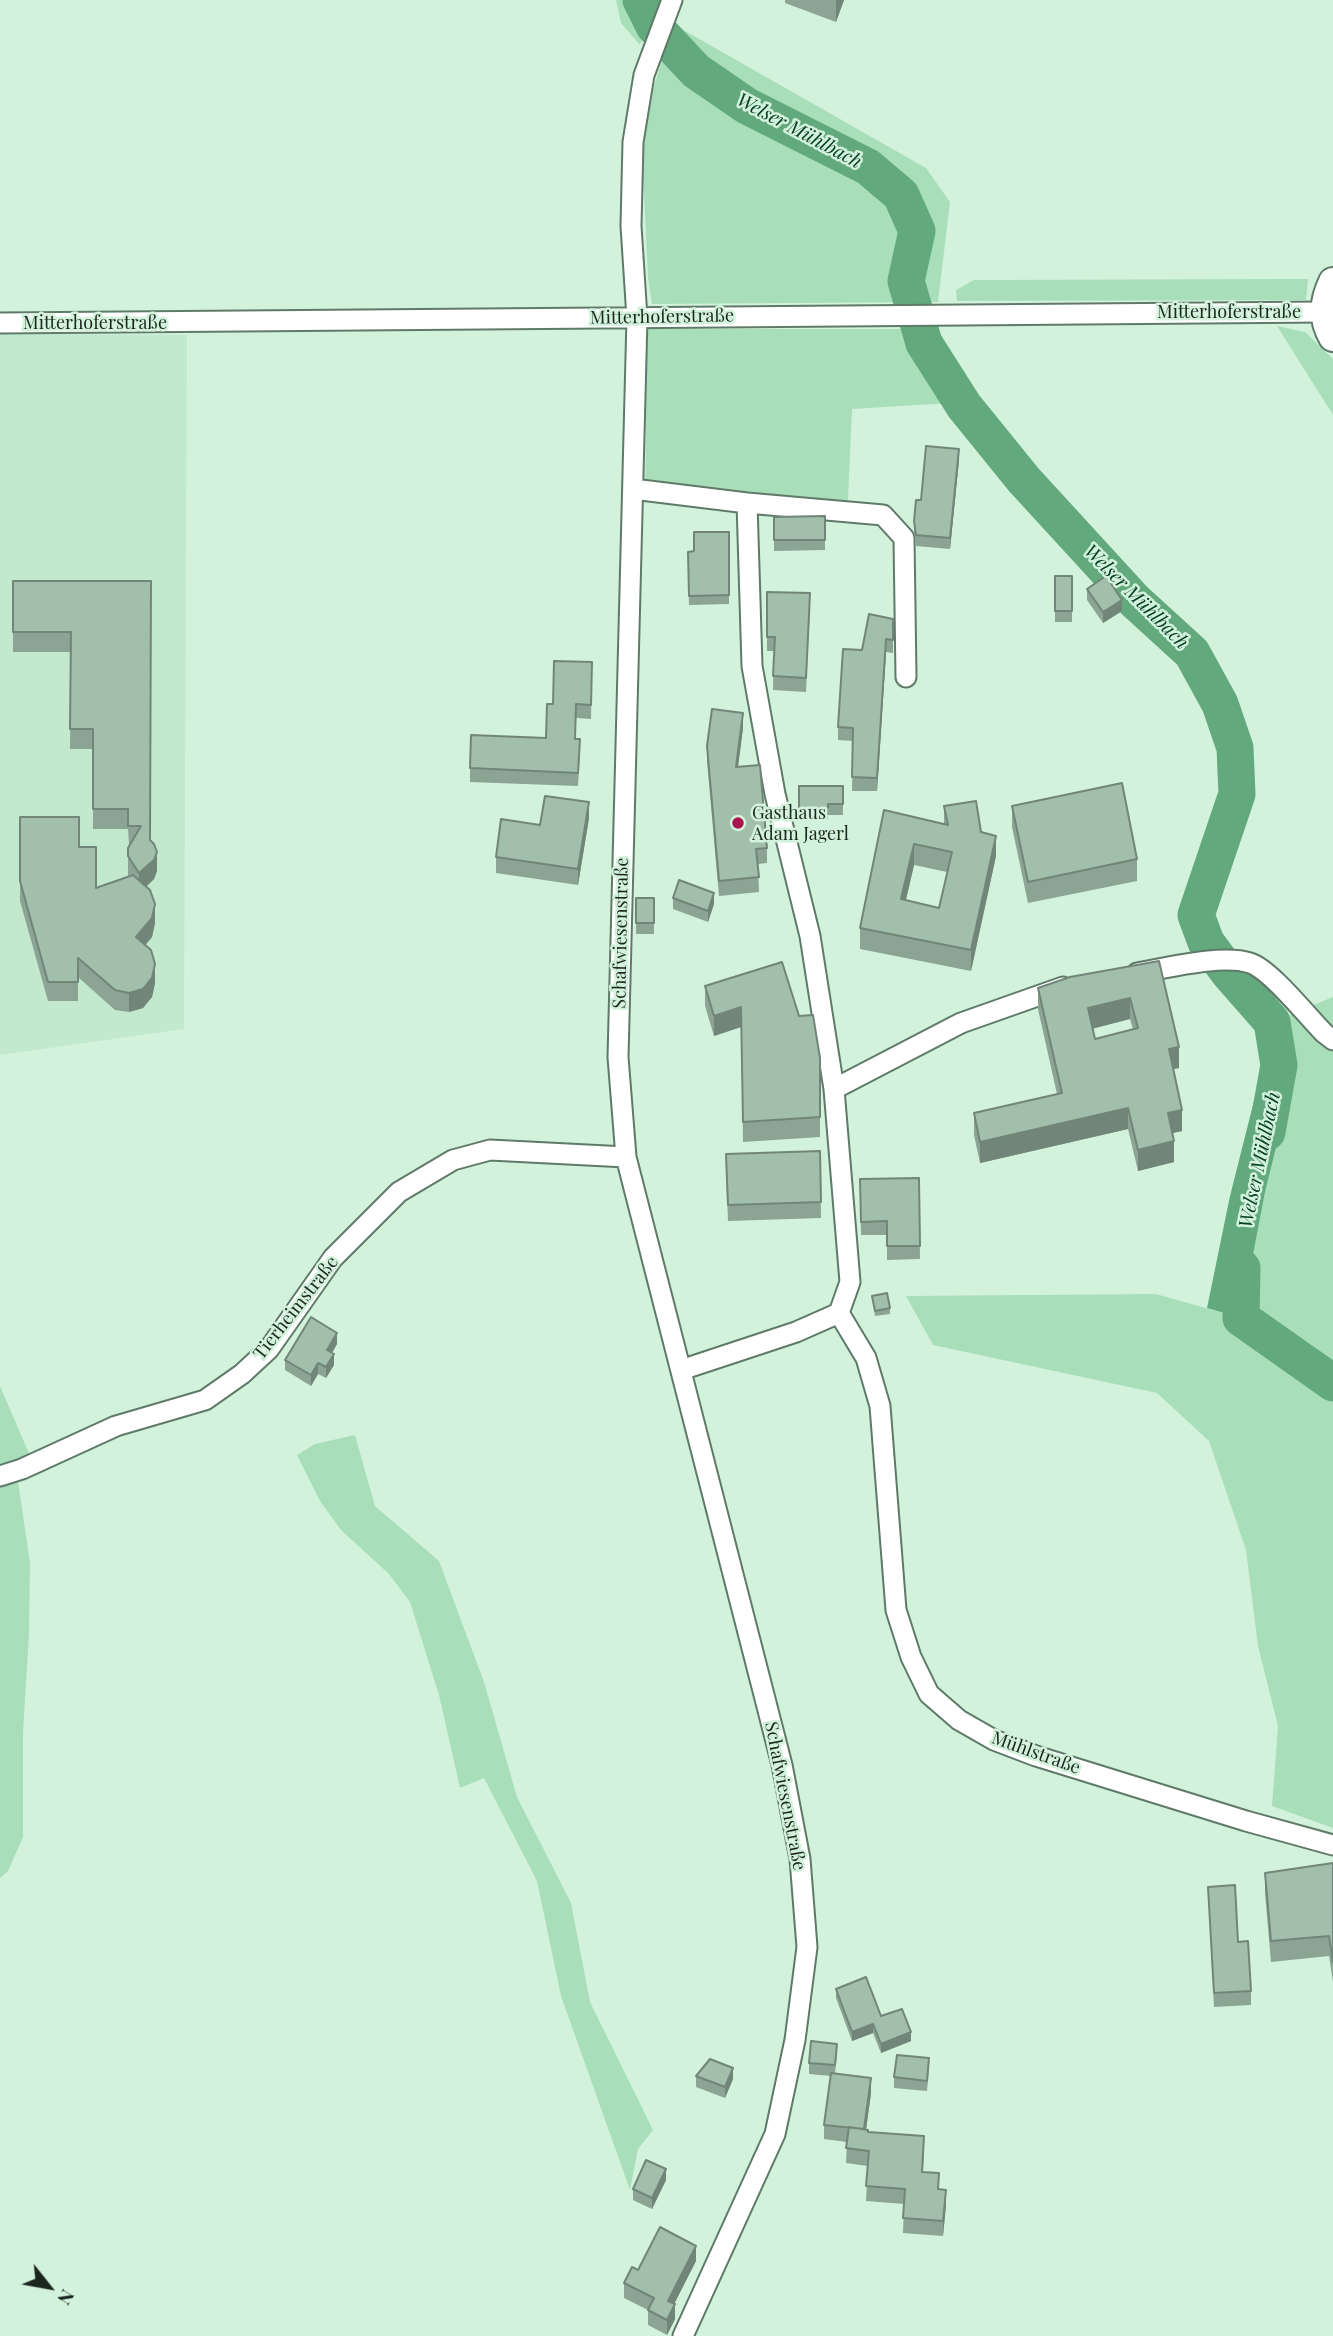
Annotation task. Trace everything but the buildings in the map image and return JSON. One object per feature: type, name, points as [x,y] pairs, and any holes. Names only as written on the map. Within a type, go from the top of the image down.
[{"type":"main road","points":[[1329,324],[1326,296],[1333,282]]},
{"type":"street","name":"Schafwiesenstraße","points":[[670,6],[644,75],[633,142],[631,226],[637,318],[618,1057],[626,1157],[782,1765],[800,1859],[807,1947],[795,2040],[775,2134],[683,2336]]},
{"type":"street","name":"Mitterhoferstraße","points":[[0,323],[959,314],[1329,324]]},
{"type":"street","points":[[633,489],[747,503],[883,514],[904,538],[906,677]]},
{"type":"street","points":[[681,1370],[796,1332],[838,1313],[850,1282],[834,1089],[810,936],[775,794],[752,666],[747,503]]},
{"type":"street","points":[[1118,977],[1194,963],[1234,960],[1252,963],[1270,977],[1333,1040]]},
{"type":"street","points":[[834,1089],[961,1023],[1067,986],[1080,984]]},
{"type":"street","name":"Tierheimstraße","points":[[0,1476],[22,1469],[116,1426],[205,1399],[242,1374],[269,1349],[333,1258],[399,1192],[453,1160],[490,1150],[626,1157]]},
{"type":"street","name":"Mühlstraße","points":[[838,1313],[866,1358],[880,1406],[896,1610],[911,1657],[929,1694],[959,1720],[994,1740],[1036,1756],[1245,1821],[1333,1845]]},
{"type":"shaded area","points":[[616,0],[627,0],[649,25],[640,45],[621,23]]},
{"type":"shaded area","points":[[673,24],[926,168],[950,202],[938,302],[652,304],[648,277],[642,152],[654,86]]},
{"type":"shaded area","points":[[1308,279],[1306,300],[957,301],[956,290],[974,280]]},
{"type":"shaded area","points":[[1277,326],[1305,332],[1333,359],[1333,415]]},
{"type":"shaded area","points":[[647,329],[906,329],[968,402],[852,409],[847,522],[645,501]]},
{"type":"shaded area","points":[[0,334],[187,335],[184,1029],[0,1055]]},
{"type":"shaded area","points":[[1333,997],[1333,1828],[1272,1806],[1278,1726],[1258,1646],[1246,1550],[1209,1441],[1157,1393],[933,1345],[906,1296],[1156,1294],[1241,1318],[1265,1192],[1291,1087],[1272,1022]]},
{"type":"shaded area","points":[[0,1386],[31,1458],[0,1466]]},
{"type":"shaded area","points":[[355,1435],[375,1506],[439,1561],[484,1682],[517,1797],[571,1903],[590,2002],[653,2130],[638,2149],[630,2190],[561,1996],[537,1881],[484,1778],[460,1788],[439,1695],[410,1602],[389,1574],[341,1530],[320,1501],[297,1455],[315,1444]]},
{"type":"shaded area","points":[[17,1474],[30,1563],[23,1734],[23,1837],[8,1871],[0,1878],[0,1480]]},
{"type":"water","points":[[1259,1081],[1291,1087],[1265,1192],[1241,1318],[1207,1308],[1230,1196]]},
{"type":"waterway","name":"Welser Mühlbach","points":[[641,0],[654,26],[696,71],[747,106],[868,167],[901,195],[917,231],[906,281],[924,343],[964,406],[1024,480],[1135,601],[1192,653],[1220,704],[1235,748],[1237,794],[1196,915],[1206,942],[1272,1022],[1279,1065],[1267,1132]]},
{"type":"waterway","name":"Welser Mühlbach","points":[[1242,1268],[1241,1318],[1333,1383]]},
{"type":"place","name":"Gasthaus Adam Jagerl","points":[[738,823]]}]
